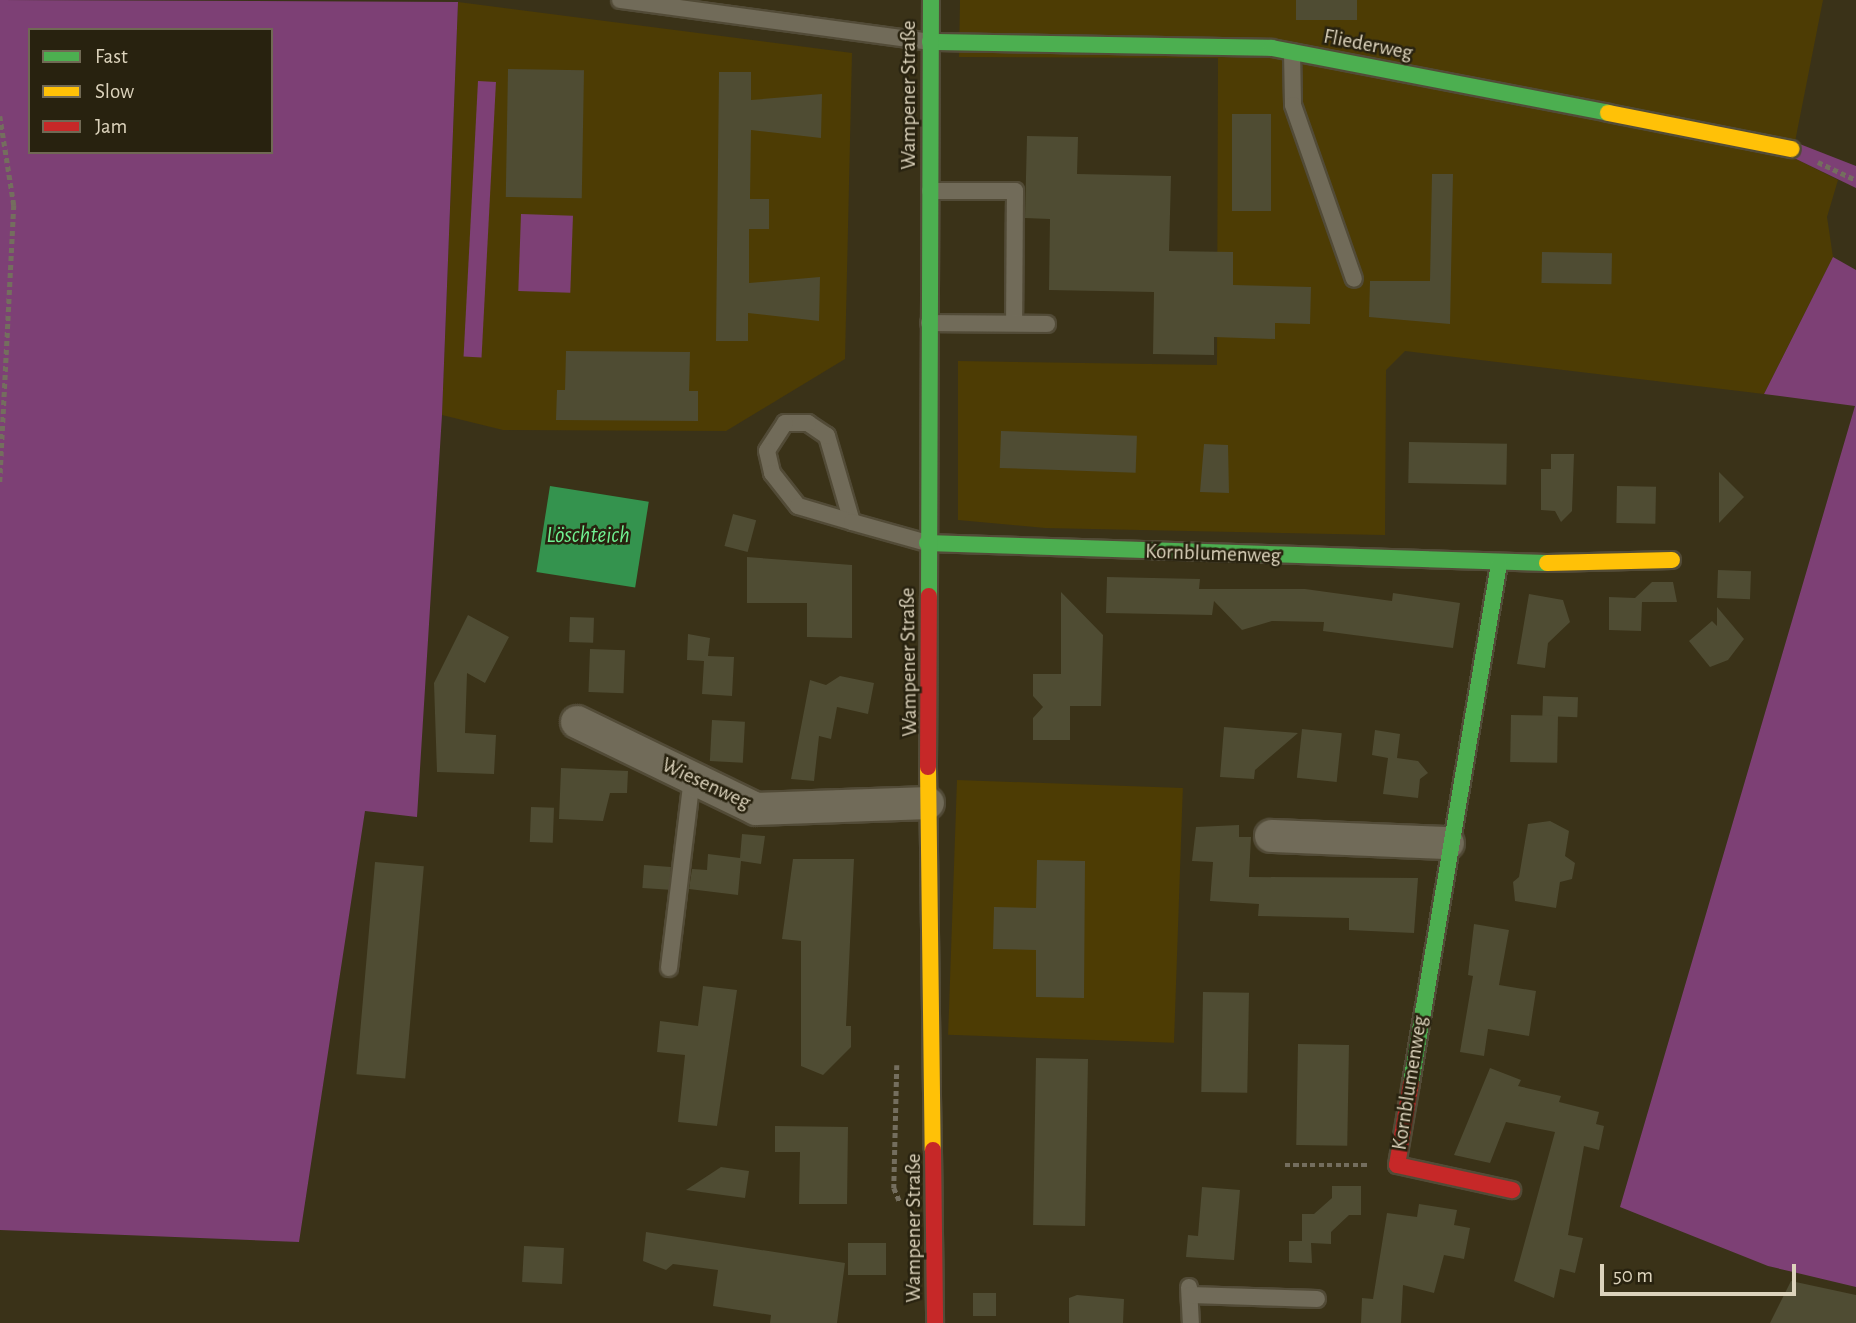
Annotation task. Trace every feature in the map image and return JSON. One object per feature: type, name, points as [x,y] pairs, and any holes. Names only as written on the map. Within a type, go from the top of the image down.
[{"type":"street","name":"Wampener Straße","points":[[931,0],[927,543],[935,1323]]},
{"type":"street","name":"Fliederweg","points":[[930,42],[1292,51],[1792,149]]},
{"type":"street","name":"Kornblumenweg","points":[[927,543],[1499,564],[1672,560]]},
{"type":"street","name":"Kornblumenweg","points":[[1499,564],[1448,843],[1397,1165],[1512,1190]]},
{"type":"street","name":"Wiesenweg","points":[[577,722],[756,809],[928,803]]},
{"type":"street","points":[[1271,836],[1448,843]]},
{"type":"lane","points":[[620,0],[930,42]]},
{"type":"lane","points":[[1292,51],[1293,104],[1354,279]]},
{"type":"lane","points":[[930,191],[1015,191],[1014,323]]},
{"type":"lane","points":[[929,323],[1047,324]]},
{"type":"lane","points":[[852,522],[827,436],[808,423],[785,423],[771,435],[767,451],[772,473],[798,506],[852,522],[927,543]]},
{"type":"lane","points":[[669,968],[692,778]]},
{"type":"lane","points":[[1191,1323],[1190,1291],[1317,1299]]},
{"type":"path","points":[[0,116],[14,205],[0,481]]},
{"type":"path","points":[[1792,149],[1856,180]]},
{"type":"path","points":[[1285,1165],[1397,1165]]},
{"type":"shaded area","points":[[0,0],[458,2],[442,415],[417,817],[365,811],[299,1242],[0,1230]]},
{"type":"shaded area","points":[[960,0],[1823,0],[1792,157],[1838,180],[1827,217],[1833,257],[1764,394],[1405,351],[1386,370],[1385,535],[1045,528],[958,520],[958,361],[1217,365],[1218,58],[959,57]]},
{"type":"shaded area","points":[[458,2],[852,53],[845,359],[726,431],[503,430],[442,415]]},
{"type":"shaded area","points":[[478,81],[496,82],[482,358],[464,357]]},
{"type":"shaded area","points":[[1792,141],[1856,166],[1856,188],[1792,157]]},
{"type":"shaded area","points":[[521,214],[573,216],[570,293],[518,291]]},
{"type":"shaded area","points":[[1833,257],[1856,270],[1856,1287],[1768,1266],[1620,1207],[1855,406],[1764,394]]},
{"type":"shaded area","points":[[957,780],[1183,788],[1174,1043],[948,1035]]},
{"type":"water","name":"Löschteich","points":[[550,486],[649,502],[635,588],[536,572]]},
{"type":"building","points":[[1296,0],[1357,0],[1357,20],[1296,20]]},
{"type":"building","points":[[508,69],[584,70],[582,198],[506,197]]},
{"type":"building","points":[[719,72],[751,72],[751,100],[822,94],[821,138],[751,130],[750,199],[769,199],[769,229],[749,229],[749,283],[820,277],[819,321],[748,313],[748,341],[716,341]]},
{"type":"building","points":[[1232,114],[1271,114],[1271,211],[1232,211]]},
{"type":"building","points":[[1027,136],[1078,137],[1077,174],[1171,176],[1169,251],[1233,252],[1233,285],[1311,287],[1310,324],[1275,323],[1275,339],[1214,337],[1214,355],[1153,354],[1154,292],[1049,290],[1050,219],[1025,218]]},
{"type":"building","points":[[1432,174],[1453,174],[1450,324],[1369,317],[1370,281],[1430,281]]},
{"type":"building","points":[[1542,252],[1612,253],[1611,284],[1541,283]]},
{"type":"building","points":[[566,351],[690,352],[689,391],[698,391],[698,421],[556,420],[557,390],[565,390]]},
{"type":"building","points":[[1001,431],[1137,436],[1136,473],[1000,468]]},
{"type":"building","points":[[1409,442],[1507,444],[1506,485],[1408,483]]},
{"type":"building","points":[[1204,444],[1228,445],[1229,493],[1200,492]]},
{"type":"building","points":[[1551,454],[1574,454],[1572,511],[1561,522],[1555,511],[1541,510],[1541,469],[1551,469]]},
{"type":"building","points":[[1719,472],[1744,497],[1719,523]]},
{"type":"building","points":[[1617,486],[1656,487],[1655,524],[1616,523]]},
{"type":"building","points":[[733,514],[756,520],[748,552],[724,546]]},
{"type":"building","points":[[747,557],[852,565],[852,638],[807,637],[807,603],[747,603]]},
{"type":"building","points":[[1718,570],[1751,571],[1750,599],[1717,598]]},
{"type":"building","points":[[1107,577],[1200,579],[1199,589],[1305,589],[1392,601],[1393,593],[1460,603],[1453,648],[1323,631],[1324,622],[1272,621],[1242,630],[1214,601],[1212,615],[1106,613]]},
{"type":"building","points":[[1652,582],[1673,582],[1677,602],[1642,602],[1641,631],[1609,630],[1609,597],[1635,598]]},
{"type":"building","points":[[1061,592],[1103,635],[1101,706],[1070,706],[1070,740],[1033,740],[1033,718],[1043,707],[1033,696],[1033,674],[1061,674]]},
{"type":"building","points":[[1529,594],[1563,600],[1570,622],[1548,643],[1545,668],[1517,664]]},
{"type":"building","points":[[1717,607],[1744,639],[1728,660],[1710,667],[1689,641],[1712,621],[1717,626]]},
{"type":"building","points":[[468,615],[509,637],[485,683],[467,673],[465,733],[496,735],[494,774],[437,772],[434,683]]},
{"type":"building","points":[[570,617],[594,618],[593,643],[569,642]]},
{"type":"building","points":[[688,634],[710,638],[708,656],[734,657],[732,696],[702,694],[704,661],[687,660]]},
{"type":"building","points":[[590,649],[625,650],[623,693],[588,692]]},
{"type":"building","points":[[840,676],[874,683],[868,714],[837,707],[831,739],[819,736],[814,781],[791,779],[810,680],[826,685]]},
{"type":"building","points":[[1543,696],[1578,697],[1577,717],[1542,716]]},
{"type":"building","points":[[1511,715],[1558,716],[1557,763],[1510,762]]},
{"type":"building","points":[[712,720],[745,722],[743,763],[710,761]]},
{"type":"building","points":[[1224,727],[1298,733],[1255,770],[1254,779],[1220,777]]},
{"type":"building","points":[[1302,729],[1342,733],[1337,782],[1297,778]]},
{"type":"building","points":[[1375,730],[1400,734],[1397,758],[1418,761],[1428,773],[1420,779],[1418,798],[1383,794],[1388,758],[1372,755]]},
{"type":"building","points":[[561,768],[628,771],[627,793],[610,793],[603,821],[559,819]]},
{"type":"building","points":[[531,807],[554,808],[553,843],[530,842]]},
{"type":"building","points":[[1550,821],[1569,831],[1565,856],[1575,863],[1572,879],[1560,882],[1556,908],[1515,901],[1513,882],[1519,877],[1528,824]]},
{"type":"building","points":[[1239,825],[1239,837],[1251,837],[1249,877],[1418,878],[1414,933],[1349,930],[1349,918],[1258,916],[1259,904],[1210,901],[1213,862],[1192,861],[1196,827]]},
{"type":"building","points":[[742,834],[765,836],[761,864],[741,861],[738,895],[689,889],[692,869],[707,870],[708,854],[740,858]]},
{"type":"building","points":[[793,859],[854,859],[846,1026],[851,1026],[851,1047],[823,1075],[801,1066],[801,941],[782,939]]},
{"type":"building","points":[[1037,860],[1085,861],[1084,998],[1036,997],[1036,950],[993,949],[994,907],[1036,908]]},
{"type":"building","points":[[375,862],[424,866],[405,1078],[356,1074]]},
{"type":"building","points":[[644,865],[671,867],[669,890],[642,888]]},
{"type":"building","points":[[1474,924],[1509,930],[1499,985],[1536,991],[1529,1036],[1488,1029],[1484,1056],[1460,1052],[1473,976],[1468,975]]},
{"type":"building","points":[[703,986],[737,990],[717,1126],[678,1122],[685,1055],[657,1052],[660,1021],[698,1026]]},
{"type":"building","points":[[1203,992],[1249,993],[1247,1093],[1201,1092]]},
{"type":"building","points":[[1298,1044],[1349,1045],[1347,1146],[1296,1145]]},
{"type":"building","points":[[1036,1058],[1088,1059],[1085,1226],[1033,1225]]},
{"type":"building","points":[[1490,1068],[1521,1080],[1518,1086],[1561,1096],[1559,1102],[1599,1112],[1596,1124],[1604,1126],[1599,1150],[1584,1146],[1568,1235],[1583,1238],[1575,1273],[1560,1269],[1554,1298],[1514,1281],[1555,1132],[1506,1122],[1490,1163],[1454,1155]]},
{"type":"building","points":[[775,1126],[848,1127],[847,1204],[799,1204],[800,1152],[775,1152]]},
{"type":"building","points":[[721,1167],[749,1171],[745,1198],[686,1190]]},
{"type":"building","points":[[1332,1186],[1361,1186],[1361,1215],[1349,1215],[1331,1232],[1331,1244],[1311,1243],[1312,1263],[1289,1262],[1289,1241],[1302,1241],[1302,1214],[1314,1214],[1332,1198]]},
{"type":"building","points":[[1202,1187],[1240,1190],[1234,1260],[1186,1257],[1188,1235],[1198,1236]]},
{"type":"building","points":[[1419,1204],[1457,1210],[1454,1225],[1470,1228],[1464,1259],[1444,1255],[1434,1293],[1403,1285],[1401,1323],[1361,1323],[1362,1298],[1373,1299],[1387,1213],[1417,1217]]},
{"type":"building","points":[[646,1232],[845,1263],[837,1323],[770,1323],[771,1315],[713,1306],[718,1270],[673,1264],[666,1270],[643,1261]]},
{"type":"building","points":[[848,1243],[886,1243],[886,1275],[848,1275]]},
{"type":"building","points":[[524,1246],[564,1248],[562,1284],[522,1282]]},
{"type":"building","points":[[1791,1281],[1856,1295],[1856,1323],[1770,1323]]},
{"type":"building","points":[[973,1293],[996,1293],[996,1316],[973,1316]]},
{"type":"building","points":[[1077,1295],[1124,1299],[1123,1323],[1069,1323],[1069,1298]]},
{"type":"traffic: fast","points":[[929,596],[931,0]]},
{"type":"traffic: fast","points":[[930,42],[1272,48],[1608,113]]},
{"type":"traffic: fast","points":[[927,543],[1547,563]]},
{"type":"traffic: fast","points":[[1411,1083],[1499,564]]},
{"type":"traffic: slow","points":[[1608,113],[1792,149]]},
{"type":"traffic: slow","points":[[1547,563],[1672,560]]},
{"type":"traffic: slow","points":[[928,767],[933,1150]]},
{"type":"traffic: jam","points":[[928,767],[929,596]]},
{"type":"traffic: jam","points":[[1411,1083],[1397,1165],[1512,1190]]},
{"type":"traffic: jam","points":[[933,1150],[935,1323]]}]
